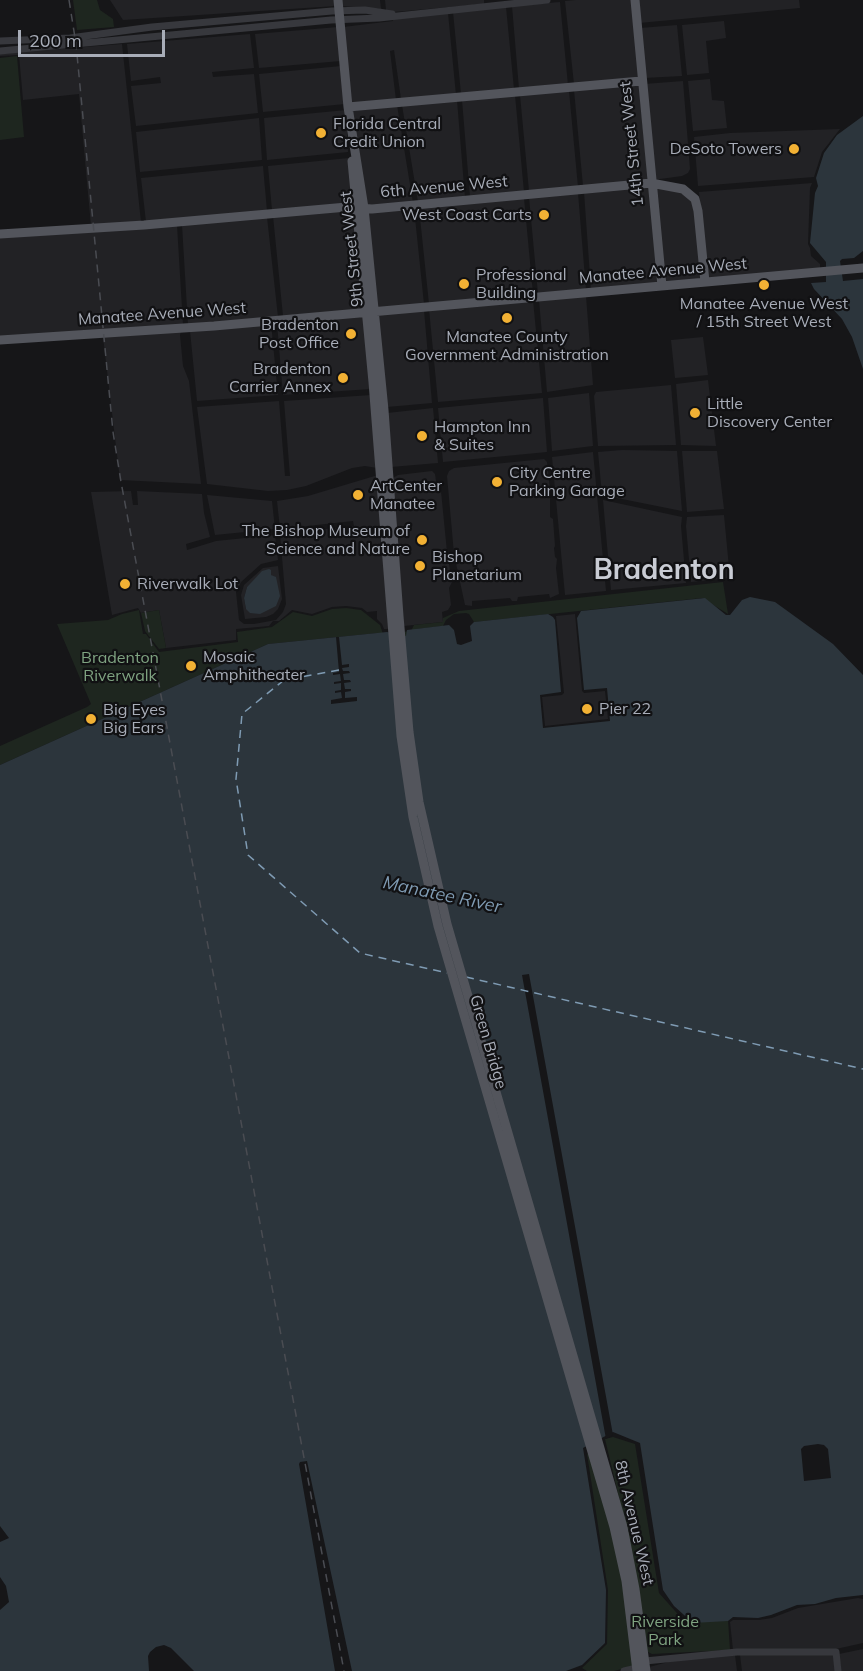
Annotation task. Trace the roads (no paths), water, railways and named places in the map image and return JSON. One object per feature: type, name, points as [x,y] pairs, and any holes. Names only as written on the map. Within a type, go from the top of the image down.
[{"type":"main road","name":"9th Street West","points":[[338,0],[374,357],[384,410],[388,524]]},
{"type":"main road","name":"14th Street West","points":[[635,0],[662,286]]},
{"type":"main road","points":[[348,107],[641,81]]},
{"type":"main road","name":"6th Avenue West","points":[[0,234],[155,224],[347,207],[372,209],[651,183],[678,187],[687,191],[695,200],[705,282]]},
{"type":"main road","name":"Manatee Avenue West","points":[[0,340],[204,327],[863,268]]},
{"type":"main road","name":"9th Street West","points":[[374,357],[373,382],[396,627]]},
{"type":"main road","points":[[373,382],[380,406],[384,410]]},
{"type":"main road","name":"Green Bridge","points":[[396,627],[419,802],[436,880],[598,1455]]},
{"type":"main road","name":"8th Avenue West","points":[[598,1455],[632,1603],[641,1668]]},
{"type":"main road","name":"8th Avenue West","points":[[598,1455],[628,1549],[641,1668]]},
{"type":"street","points":[[0,41],[70,38],[161,26],[339,15],[379,18],[547,0]]},
{"type":"street","points":[[0,51],[339,15]]},
{"type":"street","points":[[624,1671],[737,1652],[836,1652],[838,1671]]},
{"type":"water","points":[[863,116],[863,251],[854,258],[840,261],[843,281],[863,279],[863,369],[852,337],[842,319],[811,283],[826,282],[826,262],[810,243],[815,193],[818,186],[816,178],[824,153],[837,135]]},
{"type":"water","points":[[269,569],[271,575],[276,577],[280,596],[276,606],[260,614],[250,613],[246,609],[244,598],[247,587],[262,571]]},
{"type":"water","name":"Manatee River","points":[[750,597],[775,602],[833,644],[863,675],[863,1595],[797,1605],[758,1618],[733,1617],[728,1621],[693,1623],[674,1606],[663,1590],[640,1443],[613,1432],[583,1448],[606,1590],[605,1643],[582,1665],[566,1671],[352,1671],[307,1461],[299,1464],[335,1671],[194,1671],[171,1648],[164,1645],[150,1652],[149,1671],[0,1671],[0,1610],[9,1602],[6,1586],[0,1577],[0,1542],[9,1538],[0,1526],[0,765],[268,644],[387,632],[406,636],[407,630],[449,625],[454,630],[457,644],[461,645],[472,641],[470,626],[474,622],[548,614],[555,620],[561,692],[540,695],[543,728],[610,721],[607,688],[584,690],[577,618],[581,611],[705,598],[726,615],[730,615],[742,600]]},
{"type":"railway","points":[[69,0],[76,44],[113,432],[121,482],[344,1671]]},
{"type":"place","name":"Florida Central Credit Union","points":[[321,133]]},
{"type":"place","name":"DeSoto Towers","points":[[794,149]]},
{"type":"place","name":"West Coast Carts","points":[[544,215]]},
{"type":"place","name":"Professional Building","points":[[464,284]]},
{"type":"place","name":"Manatee Avenue West / 15th Street West","points":[[764,285]]},
{"type":"place","name":"Manatee County Government Administration","points":[[507,318]]},
{"type":"place","name":"Bradenton Post Office","points":[[351,334]]},
{"type":"place","name":"Bradenton Carrier Annex","points":[[343,378]]},
{"type":"place","name":"Little Discovery Center","points":[[695,413]]},
{"type":"place","name":"Hampton Inn & Suites","points":[[422,436]]},
{"type":"place","name":"City Centre Parking Garage","points":[[497,482]]},
{"type":"place","name":"ArtCenter Manatee","points":[[358,495]]},
{"type":"place","name":"The Bishop Museum of Science and Nature","points":[[422,540]]},
{"type":"place","name":"Bishop Planetarium","points":[[420,566]]},
{"type":"place","name":"Riverwalk Lot","points":[[125,584]]},
{"type":"place","name":"Mosaic Amphitheater","points":[[191,666]]},
{"type":"place","name":"Pier 22","points":[[587,709]]},
{"type":"place","name":"Big Eyes Big Ears","points":[[91,719]]},
{"type":"district","name":"Bradenton","points":[[664,571]]},
{"type":"park label","name":"Bradenton Riverwalk","points":[[120,667]]},
{"type":"park label","name":"Riverside Park","points":[[665,1631]]}]
